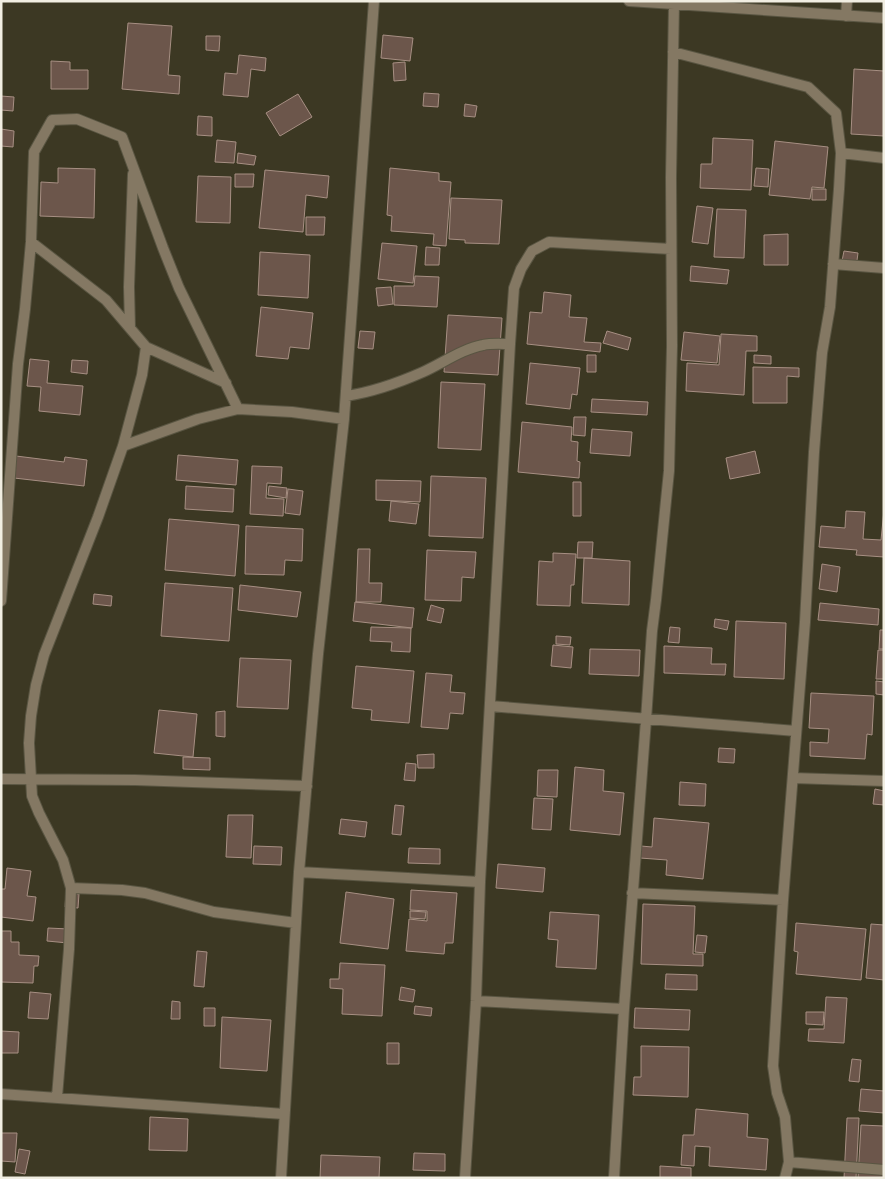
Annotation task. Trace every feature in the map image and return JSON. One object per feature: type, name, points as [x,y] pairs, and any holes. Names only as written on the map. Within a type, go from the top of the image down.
[{"type":"street","points":[[281,1178],[306,786],[318,654],[346,396],[374,1]]},
{"type":"street","points":[[628,1],[696,3],[884,18]]},
{"type":"street","points":[[846,16],[847,1]]},
{"type":"street","points":[[614,1178],[632,893],[652,631],[669,470],[672,346],[671,249],[674,3]]},
{"type":"street","points":[[673,52],[808,87],[836,113],[841,153],[830,306],[822,353],[814,452],[805,612],[783,900],[773,1066],[777,1093],[785,1117],[789,1162],[785,1178]]},
{"type":"street","points":[[1,601],[18,364],[31,242],[34,152],[52,120],[77,119],[122,137],[179,288],[238,408]]},
{"type":"street","points":[[841,153],[884,158]]},
{"type":"street","points":[[130,328],[129,287],[133,168]]},
{"type":"street","points":[[31,242],[106,300],[146,347],[226,383]]},
{"type":"street","points":[[465,1178],[514,288],[521,269],[532,252],[549,242],[671,249]]},
{"type":"street","points":[[833,264],[884,268]]},
{"type":"street","points":[[346,396],[367,393],[387,386],[423,372],[462,352],[484,345],[510,344]]},
{"type":"street","points":[[57,1097],[69,949],[71,888],[63,860],[32,796],[29,743],[31,716],[36,685],[44,655],[98,517],[123,446],[142,375],[146,347]]},
{"type":"street","points":[[123,446],[198,419],[238,408],[344,418]]},
{"type":"street","points":[[490,706],[796,732]]},
{"type":"street","points":[[793,778],[884,781]]},
{"type":"street","points":[[1,779],[306,786]]},
{"type":"street","points":[[300,872],[480,882]]},
{"type":"street","points":[[71,888],[145,893],[214,912],[296,923]]},
{"type":"street","points":[[632,893],[783,900]]},
{"type":"street","points":[[476,1001],[624,1009]]},
{"type":"street","points":[[1,1094],[284,1114]]},
{"type":"street","points":[[789,1162],[884,1170]]},
{"type":"building","points":[[128,23],[172,26],[168,75],[180,76],[179,94],[122,89]]},
{"type":"building","points":[[383,35],[413,38],[410,61],[381,58]]},
{"type":"building","points":[[206,36],[220,36],[219,51],[206,50]]},
{"type":"building","points":[[239,55],[266,58],[265,71],[251,69],[248,97],[223,95],[225,73],[237,74]]},
{"type":"building","points":[[51,61],[70,62],[70,70],[88,70],[88,89],[51,89]]},
{"type":"building","points":[[405,62],[406,80],[394,81],[393,63]]},
{"type":"building","points":[[854,69],[884,71],[884,136],[851,134]]},
{"type":"building","points":[[424,93],[439,94],[438,107],[423,106]]},
{"type":"building","points":[[298,94],[312,117],[280,136],[266,113]]},
{"type":"building","points":[[1,96],[14,97],[13,111],[1,110]]},
{"type":"building","points":[[465,104],[477,106],[475,117],[464,116]]},
{"type":"building","points":[[198,116],[212,117],[212,136],[197,135]]},
{"type":"building","points":[[1,129],[14,131],[13,147],[1,146]]},
{"type":"building","points":[[713,138],[753,140],[751,190],[700,188],[701,164],[712,164]]},
{"type":"building","points":[[217,140],[236,142],[234,163],[215,162]]},
{"type":"building","points":[[775,141],[828,147],[824,188],[812,187],[810,199],[769,195]]},
{"type":"building","points":[[238,153],[256,156],[254,165],[237,163]]},
{"type":"building","points":[[58,168],[95,169],[94,218],[40,216],[41,182],[58,183]]},
{"type":"building","points":[[390,168],[439,173],[439,181],[451,182],[446,246],[433,245],[434,234],[391,231],[392,216],[387,215]]},
{"type":"building","points":[[756,168],[769,169],[768,187],[754,186]]},
{"type":"building","points":[[265,170],[329,176],[327,198],[306,195],[303,232],[259,228]]},
{"type":"building","points":[[235,174],[254,174],[253,187],[235,187]]},
{"type":"building","points":[[198,176],[231,177],[230,223],[196,222]]},
{"type":"building","points":[[812,189],[826,189],[826,200],[812,200]]},
{"type":"building","points":[[451,198],[502,200],[499,244],[465,243],[465,240],[449,239]]},
{"type":"building","points":[[697,206],[713,208],[708,244],[692,242]]},
{"type":"building","points":[[717,209],[746,210],[744,258],[714,257]]},
{"type":"building","points":[[306,217],[325,217],[324,235],[306,235]]},
{"type":"building","points":[[788,234],[788,265],[764,265],[764,235]]},
{"type":"building","points":[[382,243],[417,246],[413,283],[378,279]]},
{"type":"building","points":[[426,247],[440,248],[439,265],[425,265]]},
{"type":"building","points":[[844,251],[858,253],[856,268],[841,266]]},
{"type":"building","points":[[260,252],[310,255],[308,298],[258,295]]},
{"type":"building","points":[[691,266],[729,270],[727,284],[690,281]]},
{"type":"building","points":[[415,276],[439,277],[437,307],[394,305],[394,286],[414,286]]},
{"type":"building","points":[[391,287],[393,304],[378,306],[376,288]]},
{"type":"building","points":[[544,292],[571,295],[569,317],[587,318],[584,342],[601,343],[600,352],[527,344],[530,312],[542,313]]},
{"type":"building","points":[[261,307],[313,313],[309,349],[290,347],[288,359],[256,356]]},
{"type":"building","points":[[448,315],[502,318],[498,375],[444,372]]},
{"type":"building","points":[[360,331],[375,332],[373,349],[358,348]]},
{"type":"building","points":[[607,331],[631,338],[628,350],[603,343]]},
{"type":"building","points":[[684,332],[720,336],[717,363],[681,360]]},
{"type":"building","points":[[721,334],[757,336],[757,351],[746,351],[744,395],[686,391],[687,363],[719,365]]},
{"type":"building","points":[[587,355],[596,355],[596,372],[587,372]]},
{"type":"building","points":[[754,355],[771,356],[771,364],[754,363]]},
{"type":"building","points":[[30,359],[49,361],[47,383],[83,386],[80,415],[39,411],[41,387],[27,386]]},
{"type":"building","points":[[72,360],[88,361],[87,374],[71,372]]},
{"type":"building","points":[[530,363],[580,368],[577,395],[572,394],[570,409],[526,404]]},
{"type":"building","points":[[753,367],[799,368],[799,377],[787,376],[787,403],[753,403]]},
{"type":"building","points":[[441,382],[485,384],[481,450],[438,448]]},
{"type":"building","points":[[592,399],[648,402],[647,415],[591,412]]},
{"type":"building","points":[[574,417],[586,417],[585,436],[573,435]]},
{"type":"building","points":[[522,422],[572,427],[571,441],[578,442],[577,461],[580,462],[579,478],[518,472]]},
{"type":"building","points":[[592,429],[632,432],[630,456],[590,453]]},
{"type":"building","points":[[755,451],[760,473],[730,479],[726,458]]},
{"type":"building","points":[[178,455],[238,460],[236,485],[176,480]]},
{"type":"building","points":[[16,456],[64,462],[65,457],[87,460],[84,486],[14,478]]},
{"type":"building","points":[[252,466],[282,467],[281,484],[267,483],[266,498],[284,499],[283,516],[250,514]]},
{"type":"building","points":[[431,476],[486,478],[483,538],[429,536]]},
{"type":"building","points":[[376,480],[421,481],[420,502],[376,500]]},
{"type":"building","points":[[573,482],[581,482],[581,516],[573,516]]},
{"type":"building","points":[[186,486],[234,489],[233,512],[185,509]]},
{"type":"building","points":[[269,486],[287,488],[286,498],[268,495]]},
{"type":"building","points":[[288,489],[303,491],[300,515],[285,513]]},
{"type":"building","points":[[391,501],[419,504],[416,524],[389,521]]},
{"type":"building","points":[[884,510],[884,557],[856,555],[857,550],[819,547],[821,526],[845,528],[846,511],[865,512],[863,539],[881,540]]},
{"type":"building","points":[[169,519],[239,525],[235,576],[165,570]]},
{"type":"building","points":[[246,526],[303,529],[302,561],[285,560],[284,575],[245,574]]},
{"type":"building","points":[[578,542],[593,542],[592,558],[577,558]]},
{"type":"building","points":[[358,549],[370,549],[369,583],[382,583],[381,602],[356,602]]},
{"type":"building","points":[[427,550],[476,552],[474,578],[462,577],[461,601],[425,600]]},
{"type":"building","points":[[553,553],[576,554],[574,585],[571,585],[570,606],[537,605],[539,561],[553,562]]},
{"type":"building","points":[[584,558],[630,561],[629,605],[582,603]]},
{"type":"building","points":[[822,564],[840,567],[837,592],[819,589]]},
{"type":"building","points":[[165,583],[233,588],[229,641],[161,636]]},
{"type":"building","points":[[240,585],[301,592],[297,617],[238,610]]},
{"type":"building","points":[[94,594],[112,596],[111,606],[93,604]]},
{"type":"building","points":[[355,602],[414,608],[412,628],[353,621]]},
{"type":"building","points":[[820,603],[879,609],[878,625],[818,620]]},
{"type":"building","points":[[431,605],[444,609],[441,623],[427,620]]},
{"type":"building","points":[[715,619],[729,621],[727,630],[714,627]]},
{"type":"building","points":[[736,621],[786,623],[784,679],[734,677]]},
{"type":"building","points":[[371,627],[411,628],[410,652],[391,651],[392,642],[370,641]]},
{"type":"building","points":[[670,627],[680,628],[679,643],[668,642]]},
{"type":"building","points":[[880,630],[884,630],[884,649],[879,649]]},
{"type":"building","points":[[556,636],[571,637],[570,645],[556,644]]},
{"type":"building","points":[[553,645],[573,647],[571,668],[551,666]]},
{"type":"building","points":[[664,646],[712,648],[711,664],[726,664],[725,675],[664,673]]},
{"type":"building","points":[[590,649],[640,650],[639,676],[589,674]]},
{"type":"building","points":[[878,650],[884,650],[884,679],[876,679]]},
{"type":"building","points":[[240,658],[291,660],[288,709],[237,707]]},
{"type":"building","points":[[356,666],[414,671],[409,723],[371,720],[372,710],[352,708]]},
{"type":"building","points":[[426,673],[452,675],[450,692],[465,693],[463,714],[450,713],[448,729],[421,727]]},
{"type":"building","points":[[876,681],[884,682],[884,695],[876,694]]},
{"type":"building","points":[[811,693],[874,696],[872,735],[867,734],[865,759],[810,756],[810,742],[828,743],[829,729],[809,728]]},
{"type":"building","points":[[159,710],[197,714],[193,757],[154,753]]},
{"type":"building","points":[[225,711],[225,737],[216,736],[216,712]]},
{"type":"building","points":[[719,748],[735,749],[734,763],[718,762]]},
{"type":"building","points":[[434,754],[434,768],[418,768],[417,755]]},
{"type":"building","points":[[183,757],[210,758],[210,770],[183,769]]},
{"type":"building","points":[[406,763],[416,764],[415,781],[404,780]]},
{"type":"building","points":[[575,767],[604,770],[603,791],[624,793],[620,835],[570,830]]},
{"type":"building","points":[[538,770],[558,770],[557,797],[537,796]]},
{"type":"building","points":[[680,782],[706,784],[705,806],[679,805]]},
{"type":"building","points":[[875,789],[884,791],[884,805],[873,804]]},
{"type":"building","points":[[534,798],[553,799],[551,830],[532,829]]},
{"type":"building","points":[[395,805],[404,806],[401,835],[392,834]]},
{"type":"building","points":[[228,815],[253,815],[251,858],[226,857]]},
{"type":"building","points":[[654,818],[709,823],[703,879],[666,875],[667,860],[640,858],[641,846],[652,847]]},
{"type":"building","points":[[341,819],[367,822],[365,837],[339,834]]},
{"type":"building","points":[[254,846],[282,847],[281,865],[253,864]]},
{"type":"building","points":[[409,848],[440,849],[440,864],[408,863]]},
{"type":"building","points":[[498,864],[545,868],[543,892],[496,888]]},
{"type":"building","points":[[7,868],[31,871],[27,896],[36,897],[33,921],[1,917],[1,889],[5,889]]},
{"type":"building","points":[[411,890],[457,893],[453,943],[445,943],[444,954],[406,951],[409,919],[427,921],[427,911],[410,910]]},
{"type":"building","points":[[346,892],[394,899],[388,949],[340,943]]},
{"type":"building","points":[[66,893],[79,894],[78,908],[65,907]]},
{"type":"building","points":[[643,904],[695,906],[693,954],[703,954],[703,966],[641,964]]},
{"type":"building","points":[[410,911],[426,912],[425,919],[410,918]]},
{"type":"building","points":[[550,912],[599,915],[596,969],[556,967],[558,940],[548,939]]},
{"type":"building","points":[[796,923],[866,929],[861,980],[796,974],[798,952],[794,951]]},
{"type":"building","points":[[871,924],[884,925],[884,980],[866,978]]},
{"type":"building","points":[[48,928],[69,929],[68,943],[47,941]]},
{"type":"building","points":[[1,931],[11,931],[11,942],[19,942],[19,955],[39,956],[38,966],[34,966],[33,983],[1,982]]},
{"type":"building","points":[[697,935],[707,936],[705,953],[695,952]]},
{"type":"building","points":[[197,951],[207,952],[204,987],[194,986]]},
{"type":"building","points":[[340,963],[385,965],[382,1016],[342,1014],[343,989],[330,988],[330,979],[339,979]]},
{"type":"building","points":[[666,974],[697,975],[697,990],[665,989]]},
{"type":"building","points":[[401,987],[415,990],[413,1002],[399,1000]]},
{"type":"building","points":[[30,992],[51,994],[48,1019],[28,1018]]},
{"type":"building","points":[[826,997],[847,998],[844,1043],[808,1041],[809,1029],[824,1029]]},
{"type":"building","points":[[172,1001],[180,1002],[180,1019],[171,1019]]},
{"type":"building","points":[[415,1006],[432,1008],[431,1016],[414,1014]]},
{"type":"building","points":[[204,1008],[215,1008],[215,1026],[204,1026]]},
{"type":"building","points":[[635,1008],[690,1010],[689,1030],[634,1028]]},
{"type":"building","points":[[806,1012],[824,1012],[823,1025],[806,1024]]},
{"type":"building","points":[[222,1017],[271,1020],[267,1071],[220,1068]]},
{"type":"building","points":[[1,1031],[19,1032],[18,1053],[1,1053]]},
{"type":"building","points":[[387,1043],[399,1043],[399,1064],[387,1064]]},
{"type":"building","points":[[641,1046],[689,1047],[688,1097],[633,1095],[634,1077],[641,1077]]},
{"type":"building","points":[[852,1059],[861,1060],[859,1082],[849,1081]]},
{"type":"building","points":[[861,1089],[884,1091],[884,1113],[859,1111]]},
{"type":"building","points":[[696,1109],[748,1114],[747,1137],[768,1139],[766,1170],[709,1166],[710,1147],[695,1146],[694,1166],[681,1165],[683,1135],[694,1135]]},
{"type":"building","points":[[150,1117],[188,1119],[187,1151],[149,1150]]},
{"type":"building","points":[[847,1118],[859,1118],[856,1178],[844,1178]]},
{"type":"building","points":[[861,1125],[884,1126],[884,1178],[858,1178]]},
{"type":"building","points":[[1,1133],[17,1133],[15,1162],[1,1161]]},
{"type":"building","points":[[19,1149],[30,1151],[25,1174],[15,1172]]},
{"type":"building","points":[[414,1153],[445,1154],[445,1171],[413,1170]]},
{"type":"building","points":[[321,1155],[380,1157],[379,1178],[320,1178]]},
{"type":"building","points":[[660,1166],[691,1168],[691,1178],[660,1178]]}]
